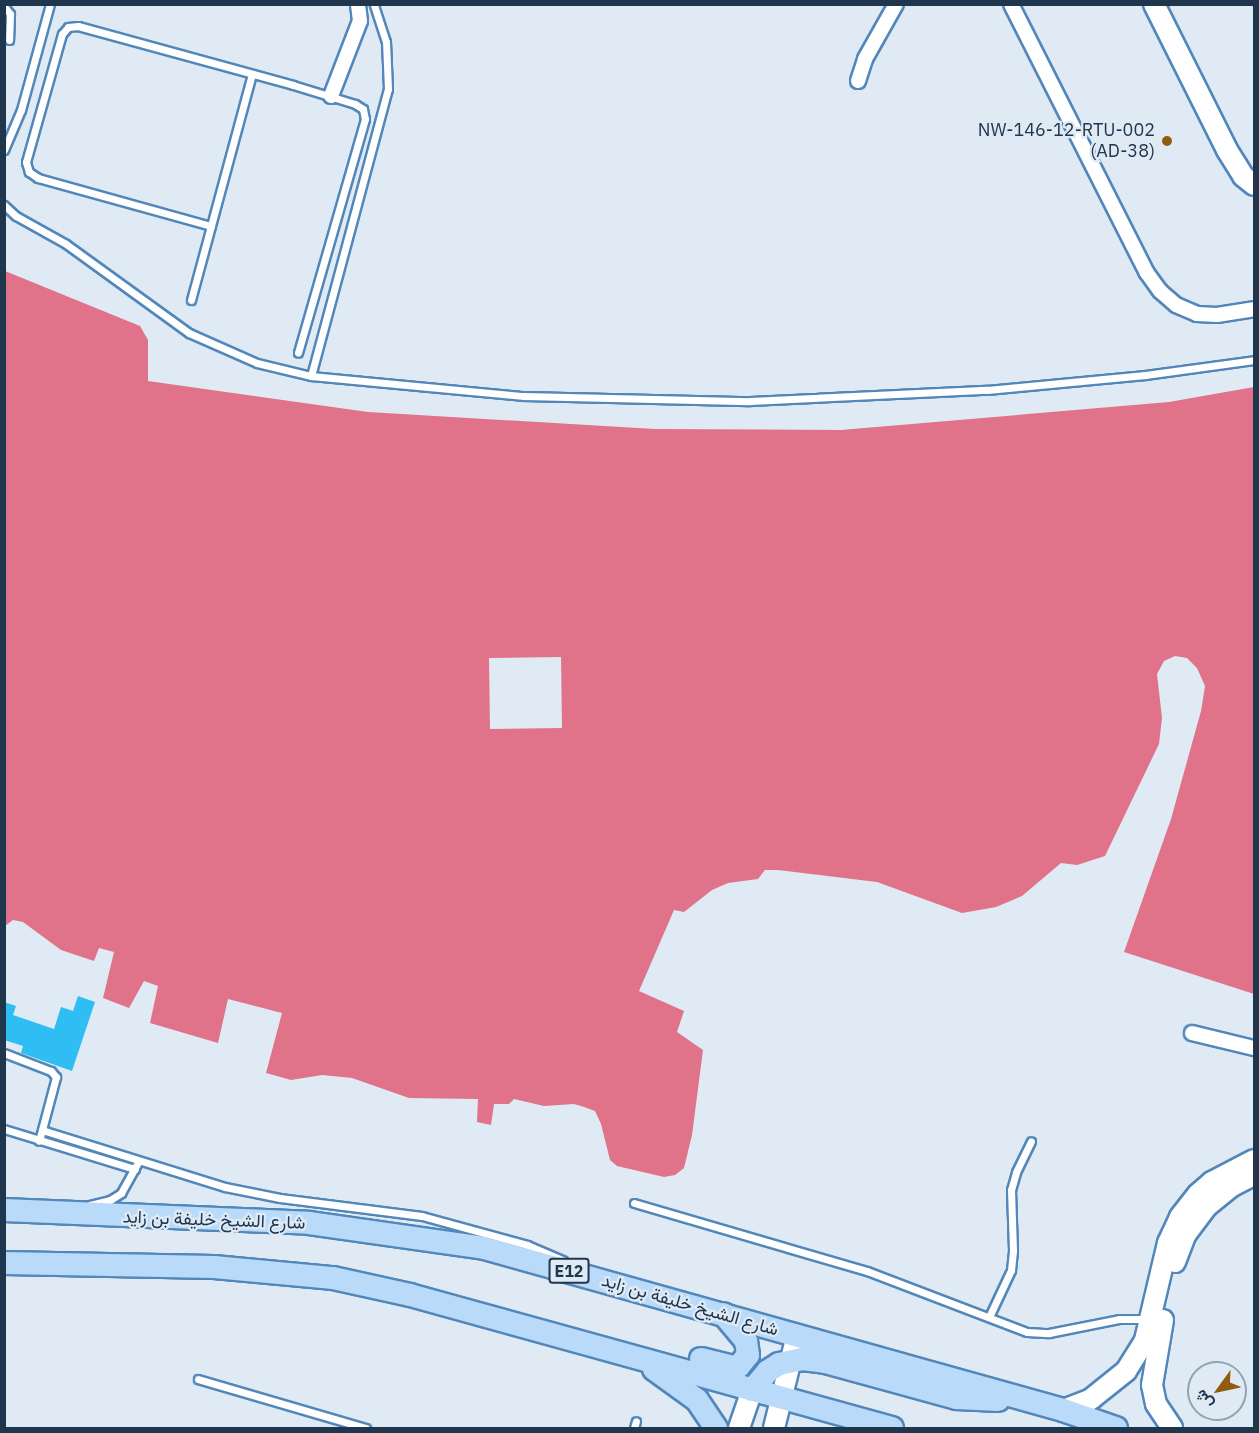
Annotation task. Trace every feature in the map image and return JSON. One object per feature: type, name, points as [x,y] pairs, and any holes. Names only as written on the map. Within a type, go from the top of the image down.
[{"type":"main road","name":"شارع الشيخ خليفة بن زايد","points":[[4,1210],[75,1215],[264,1220],[349,1227],[484,1248],[1063,1410],[1116,1428]]},
{"type":"main road","points":[[4,1263],[214,1267],[293,1273],[371,1285],[525,1326],[850,1419],[892,1428]]},
{"type":"main road","points":[[525,1326],[551,1323],[580,1326],[724,1366],[739,1366],[745,1362],[749,1348],[746,1341],[723,1314]]},
{"type":"main road","points":[[635,1357],[697,1400],[716,1428]]},
{"type":"main road","points":[[752,1390],[768,1371],[791,1360],[802,1359],[825,1362],[957,1398],[985,1400],[1016,1397]]},
{"type":"main road","points":[[817,1428],[850,1419]]},
{"type":"street","points":[[331,96],[360,21],[358,4]]},
{"type":"street","points":[[858,81],[865,59],[896,4]]},
{"type":"street","points":[[1011,4],[1147,273],[1160,291],[1176,305],[1197,314],[1217,315],[1254,309]]},
{"type":"street","points":[[1154,4],[1227,150],[1243,176],[1254,185]]},
{"type":"street","points":[[1192,1033],[1254,1048]]},
{"type":"street","points":[[1063,1410],[1097,1395],[1126,1371],[1145,1340],[1168,1243],[1180,1217],[1198,1194],[1212,1182],[1254,1160]]},
{"type":"street","points":[[1172,1428],[1156,1404],[1152,1385],[1174,1265],[1186,1234],[1206,1207],[1232,1186],[1254,1175]]},
{"type":"street","points":[[774,1428],[797,1335]]},
{"type":"street","points":[[739,1428],[752,1390]]},
{"type":"lane","points":[[4,150],[21,110],[50,4]]},
{"type":"lane","points":[[311,376],[388,89],[386,42],[374,4]]},
{"type":"lane","points":[[4,6],[10,14],[9,40]]},
{"type":"lane","points":[[211,226],[38,178],[29,172],[26,162],[62,34],[68,27],[78,26],[252,74],[360,105],[363,109],[365,119],[298,353]]},
{"type":"lane","points":[[191,300],[252,74]]},
{"type":"lane","points":[[4,205],[16,216],[66,244],[189,333],[258,363],[311,376],[524,396],[750,400],[987,390],[1144,375],[1254,360]]},
{"type":"lane","points":[[4,1053],[55,1074],[56,1080],[39,1141]]},
{"type":"lane","points":[[4,1129],[135,1168]]},
{"type":"lane","points":[[42,1130],[139,1159],[189,1177],[255,1194],[396,1212],[445,1222],[543,1251],[588,1277]]},
{"type":"lane","points":[[73,1151],[75,1140]]},
{"type":"lane","points":[[989,1317],[1011,1270],[1013,1250],[1011,1190],[1031,1141]]},
{"type":"lane","points":[[75,1215],[87,1206],[116,1197],[128,1183],[139,1159]]},
{"type":"lane","points":[[634,1203],[857,1268],[1017,1329],[1038,1333],[1119,1319],[1151,1319]]},
{"type":"lane","points":[[198,1379],[366,1428]]},
{"type":"shaded area","points":[[5,271],[140,326],[148,340],[148,381],[368,412],[655,429],[841,430],[1169,402],[1254,387],[1254,994],[1124,952],[1171,819],[1201,711],[1205,686],[1197,668],[1187,658],[1175,656],[1164,661],[1157,674],[1162,718],[1159,744],[1105,856],[1077,865],[1061,863],[1022,896],[996,907],[962,913],[877,882],[778,870],[765,870],[758,879],[728,883],[712,890],[684,912],[674,910],[639,991],[684,1011],[677,1032],[703,1050],[692,1135],[684,1168],[675,1175],[664,1177],[617,1166],[610,1160],[601,1124],[595,1111],[574,1104],[544,1106],[514,1099],[509,1104],[494,1104],[491,1125],[477,1122],[478,1099],[409,1098],[352,1078],[322,1075],[291,1080],[266,1073],[282,1013],[228,999],[218,1043],[150,1023],[158,986],[144,981],[129,1008],[103,998],[114,952],[99,948],[94,961],[61,950],[23,922],[13,920],[5,926]],"holes":[[[561,657],[562,728],[490,729],[489,658]]]},
{"type":"building","points":[[78,996],[95,1002],[72,1071],[21,1053],[23,1046],[4,1040],[4,1002],[16,1006],[13,1015],[54,1029],[61,1007],[73,1011]]},
{"type":"place","name":"NW-146-12-RTU-002 (AD-38)","points":[[1167,141]]}]
